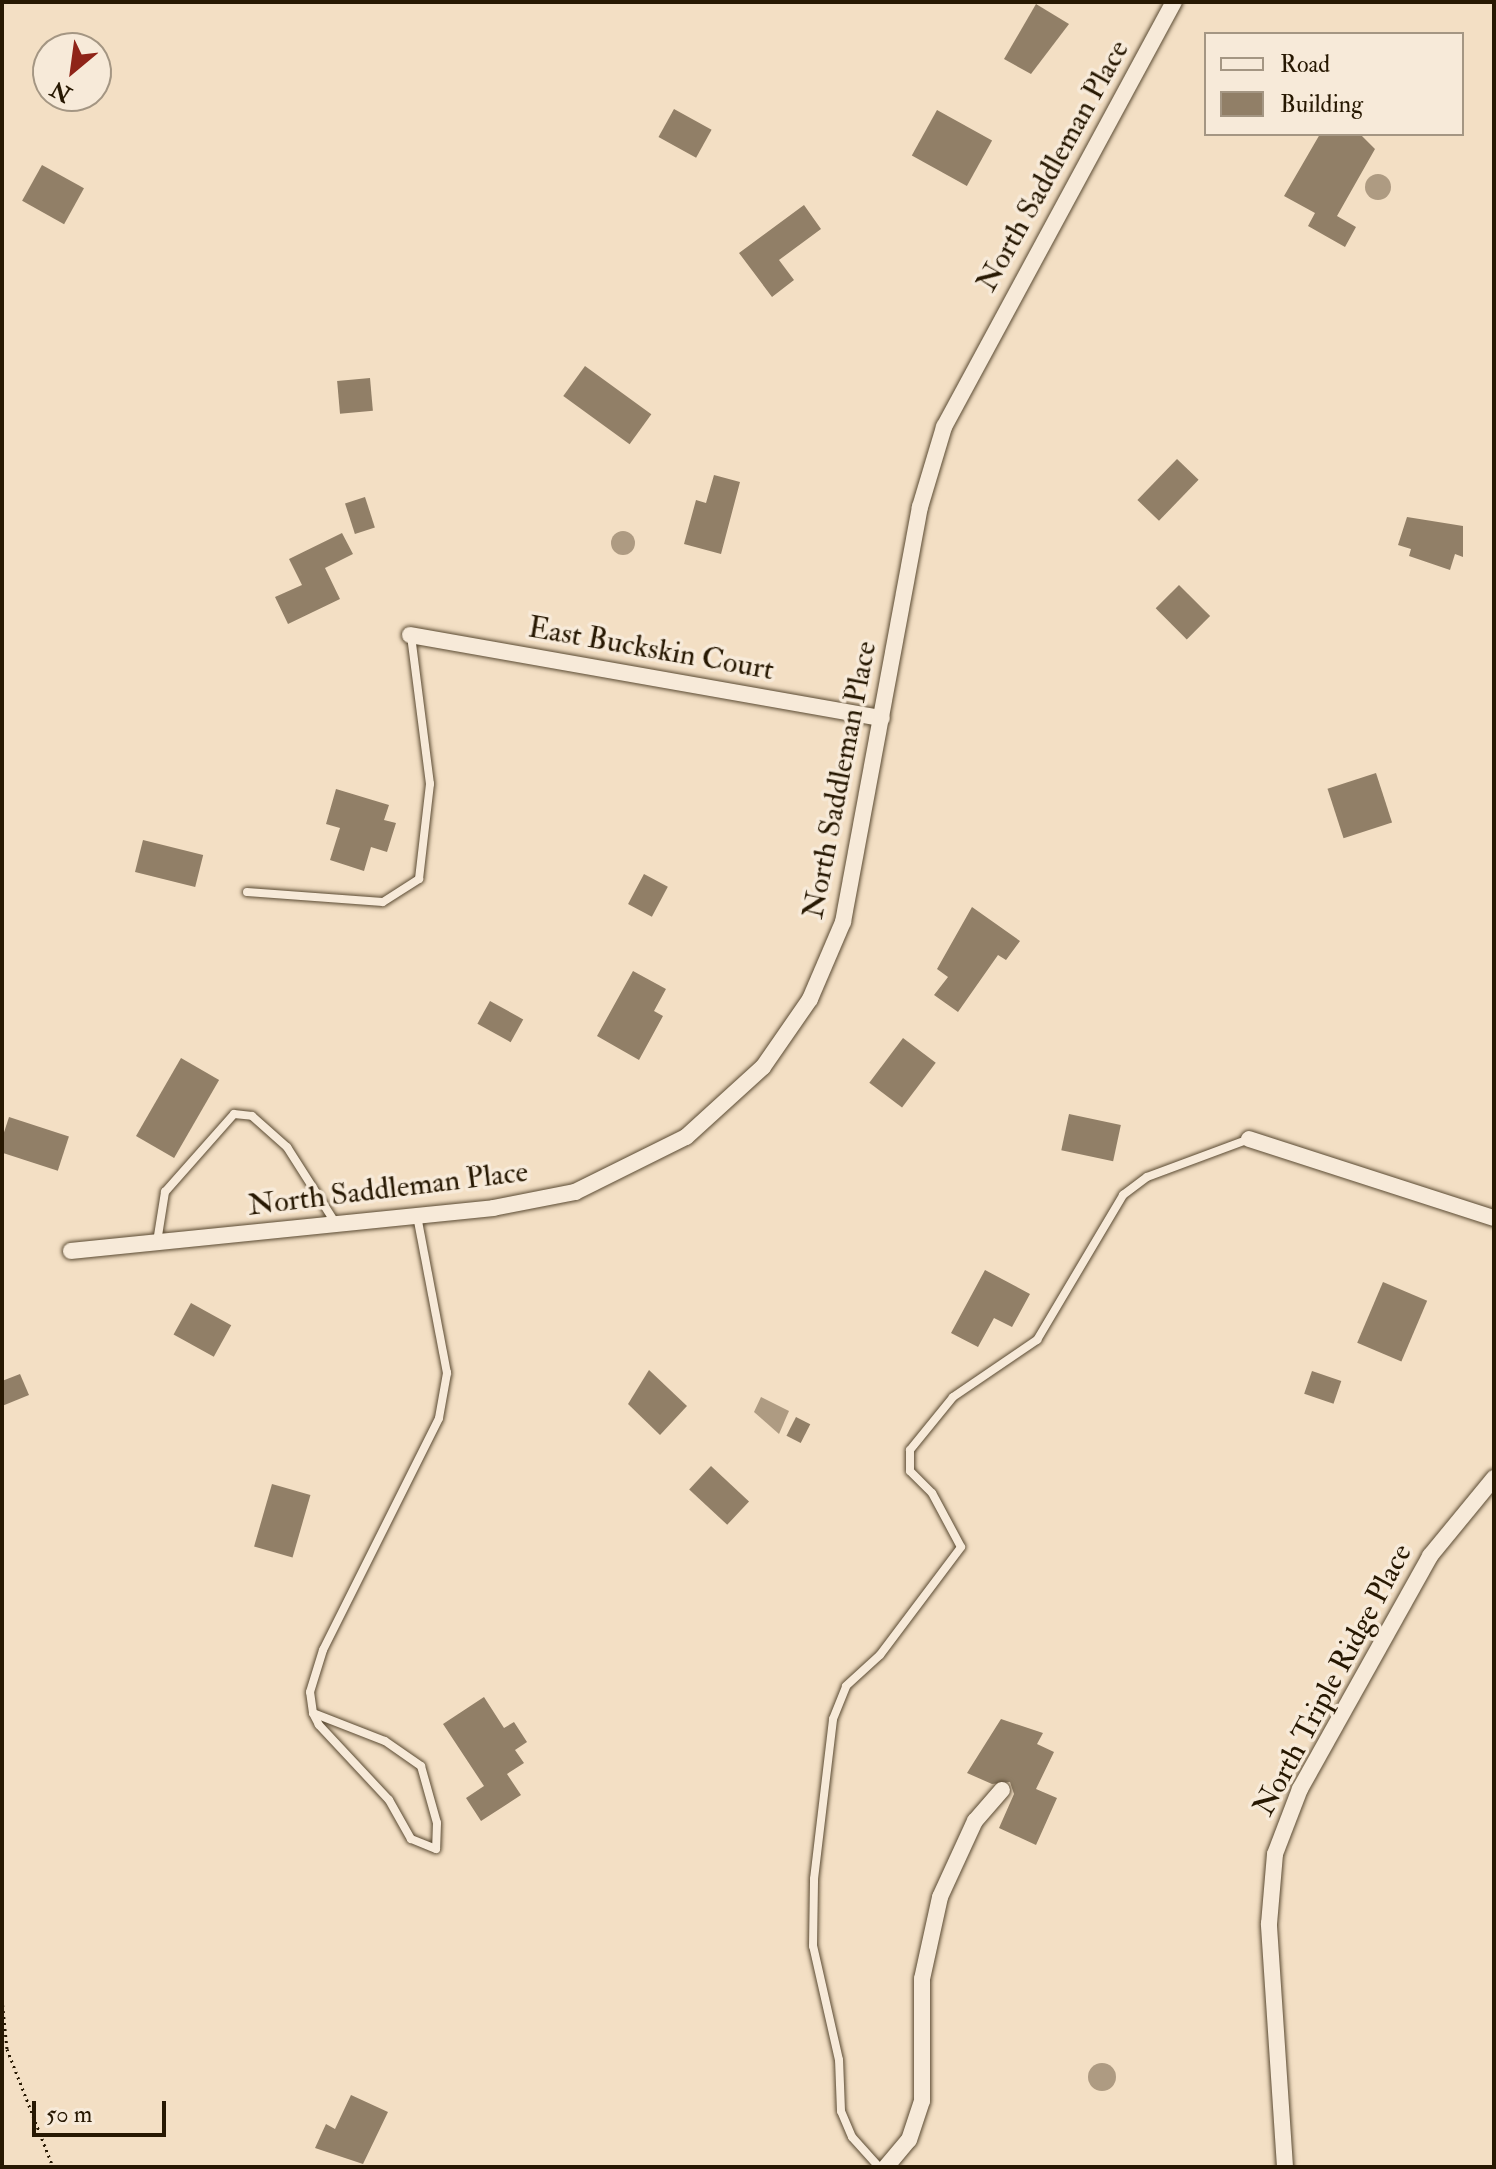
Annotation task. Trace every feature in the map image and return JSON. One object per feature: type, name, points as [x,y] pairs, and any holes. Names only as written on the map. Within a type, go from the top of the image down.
[{"type":"street","name":"North Saddleman Place","points":[[71,1251],[534,1202],[614,1177],[686,1137],[763,1067],[810,999],[843,922],[920,507],[944,427],[1174,2]]},
{"type":"street","name":"East Buckskin Court","points":[[410,635],[882,718]]},
{"type":"street","points":[[1249,1139],[1494,1218]]},
{"type":"street","name":"North Triple Ridge Place","points":[[1285,2167],[1269,1924],[1282,1831],[1430,1556],[1494,1478]]},
{"type":"street","points":[[886,2167],[909,2140],[922,2101],[922,1979],[940,1897],[975,1821],[1002,1790]]},
{"type":"lane","points":[[247,892],[383,902],[419,879],[430,784],[410,635]]},
{"type":"lane","points":[[157,1243],[165,1192],[234,1114],[252,1116],[287,1147],[336,1224]]},
{"type":"lane","points":[[879,2167],[852,2137],[841,2111],[839,2060],[813,1946],[814,1879],[833,1719],[846,1686],[880,1655],[961,1547],[932,1493],[910,1471],[910,1450],[953,1397],[1037,1340],[1123,1195],[1147,1177],[1249,1139]]},
{"type":"lane","points":[[313,1713],[385,1741],[421,1766],[437,1823],[436,1849],[411,1839],[389,1800],[313,1713],[312,1677],[439,1418],[447,1373],[417,1216]]},
{"type":"path","points":[[2,1999],[7,2049],[53,2167]]},
{"type":"shaded area","points":[[1378,174],[1387,178],[1391,187],[1387,196],[1378,200],[1369,196],[1365,187],[1369,178]]},
{"type":"shaded area","points":[[623,531],[631,535],[635,543],[631,551],[623,555],[615,551],[611,543],[615,535]]},
{"type":"shaded area","points":[[761,1397],[789,1411],[779,1434],[754,1412]]},
{"type":"shaded area","points":[[1102,2063],[1112,2067],[1116,2077],[1112,2087],[1102,2091],[1092,2087],[1088,2077],[1092,2067]]},
{"type":"building","points":[[1036,4],[1069,24],[1031,74],[1004,59]]},
{"type":"building","points":[[674,109],[712,130],[696,158],[658,137]]},
{"type":"building","points":[[937,110],[992,141],[967,186],[912,155]]},
{"type":"building","points":[[1319,136],[1362,136],[1375,149],[1337,216],[1356,227],[1345,247],[1308,226],[1315,213],[1284,196]]},
{"type":"building","points":[[42,165],[84,188],[64,224],[22,201]]},
{"type":"building","points":[[804,205],[821,229],[779,260],[794,280],[772,297],[739,253]]},
{"type":"building","points":[[585,366],[651,414],[630,444],[563,396]]},
{"type":"building","points":[[370,378],[373,411],[340,414],[337,381]]},
{"type":"building","points":[[1177,459],[1199,480],[1159,521],[1137,500]]},
{"type":"building","points":[[714,475],[740,482],[721,554],[684,544],[696,500],[706,503]]},
{"type":"building","points":[[365,497],[375,527],[355,534],[345,503]]},
{"type":"building","points":[[1407,517],[1463,526],[1463,557],[1455,554],[1450,570],[1409,556],[1411,549],[1398,545]]},
{"type":"building","points":[[342,533],[353,554],[325,568],[340,599],[288,624],[275,597],[302,585],[289,559]]},
{"type":"building","points":[[1179,585],[1210,616],[1187,639],[1156,608]]},
{"type":"building","points":[[1376,773],[1392,822],[1344,838],[1327,789]]},
{"type":"building","points":[[336,789],[389,805],[384,820],[396,823],[387,852],[371,847],[364,871],[330,860],[340,828],[326,824]]},
{"type":"building","points":[[143,840],[203,855],[195,887],[135,872]]},
{"type":"building","points":[[644,874],[668,887],[652,917],[628,904]]},
{"type":"building","points":[[972,907],[1020,941],[1006,960],[998,955],[958,1012],[934,995],[948,977],[937,969]]},
{"type":"building","points":[[633,971],[666,989],[654,1011],[663,1016],[639,1060],[597,1036]]},
{"type":"building","points":[[490,1001],[523,1019],[511,1042],[477,1024]]},
{"type":"building","points":[[903,1038],[936,1063],[902,1107],[869,1083]]},
{"type":"building","points":[[181,1058],[219,1080],[174,1158],[136,1136]]},
{"type":"building","points":[[1069,1114],[1121,1125],[1113,1161],[1061,1150]]},
{"type":"building","points":[[9,1117],[69,1136],[58,1171],[2,1153],[2,1139]]},
{"type":"building","points":[[985,1270],[1030,1294],[1012,1327],[994,1318],[978,1347],[951,1333]]},
{"type":"building","points":[[1383,1282],[1427,1301],[1401,1362],[1357,1343]]},
{"type":"building","points":[[191,1303],[231,1325],[214,1357],[174,1334]]},
{"type":"building","points":[[649,1370],[687,1406],[660,1435],[628,1404]]},
{"type":"building","points":[[1312,1371],[1341,1381],[1333,1404],[1304,1394]]},
{"type":"building","points":[[20,1374],[29,1395],[2,1406],[2,1381]]},
{"type":"building","points":[[796,1417],[810,1424],[801,1443],[786,1436]]},
{"type":"building","points":[[711,1466],[749,1501],[727,1525],[689,1489]]},
{"type":"building","points":[[272,1484],[310,1495],[293,1558],[254,1546]]},
{"type":"building","points":[[484,1697],[504,1728],[514,1722],[527,1742],[515,1750],[524,1763],[507,1774],[521,1795],[481,1821],[466,1798],[484,1786],[443,1724]]},
{"type":"building","points":[[1001,1719],[1043,1733],[1037,1744],[1054,1752],[1036,1789],[1057,1798],[1036,1845],[999,1828],[1014,1794],[1010,1782],[992,1784],[967,1773]]},
{"type":"building","points":[[351,2095],[388,2112],[363,2164],[315,2148],[326,2124],[335,2129]]}]
